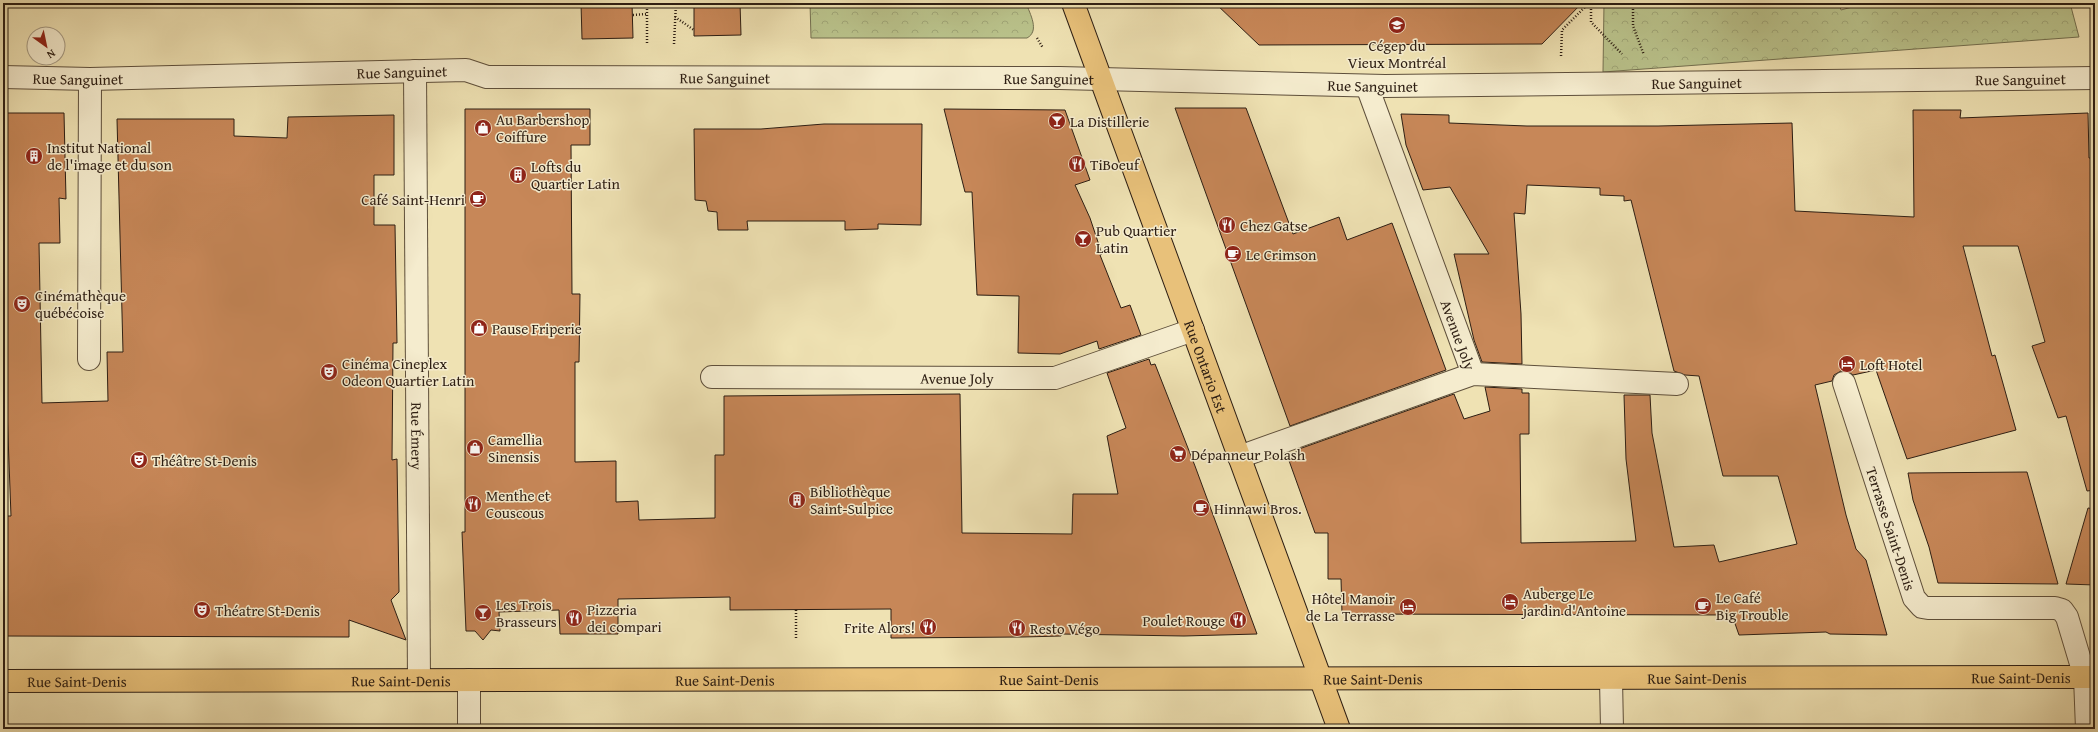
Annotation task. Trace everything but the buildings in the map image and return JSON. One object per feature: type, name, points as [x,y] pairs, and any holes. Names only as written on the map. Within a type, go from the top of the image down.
[{"type":"main road","name":"Rue Ontario Est","points":[[1073,3],[1339,729]]},
{"type":"main road","name":"Rue Saint-Denis","points":[[3,681],[2090,677]]},
{"type":"street","name":"Rue Sanguinet","points":[[3,77],[90,79],[466,70],[487,77],[1100,78],[1142,81],[1367,86],[2095,78]]},
{"type":"street","name":"Rue Émery","points":[[415,71],[419,680]]},
{"type":"street","points":[[89,359],[90,79]]},
{"type":"street","name":"Avenue Joly","points":[[1239,457],[1473,374],[1367,86]]},
{"type":"street","name":"Avenue Joly","points":[[712,378],[1055,378],[1193,330]]},
{"type":"street","points":[[1473,374],[1677,384]]},
{"type":"street","name":"Terrasse Saint-Denis","points":[[1844,383],[1914,598],[1922,607],[1928,608],[2055,608],[2062,610],[2067,617],[2090,677]]},
{"type":"street","points":[[2087,729],[2090,677]]},
{"type":"street","points":[[1611,679],[1612,729]]},
{"type":"street","points":[[469,680],[469,729]]},
{"type":"path","points":[[647,3],[647,44]]},
{"type":"path","points":[[674,44],[676,3]]},
{"type":"path","points":[[1561,59],[1562,30],[1590,3]]},
{"type":"path","points":[[1590,3],[1590,22],[1626,59]]},
{"type":"path","points":[[1633,3],[1633,26],[1646,59]]},
{"type":"path","points":[[633,15],[647,14]]},
{"type":"path","points":[[676,17],[694,30]]},
{"type":"path","points":[[1037,38],[1043,48]]},
{"type":"path","points":[[796,610],[796,639]]},
{"type":"green space","points":[[810,3],[1026,3],[1032,17],[1033,31],[1027,38],[811,38]]},
{"type":"green space","points":[[1604,3],[1839,3],[1841,10],[1867,3],[2070,3],[2079,37],[1603,72]]},
{"type":"place","name":"Cégep du Vieux Montréal","points":[[1397,25]]},
{"type":"place","name":"La Distillerie","points":[[1057,121]]},
{"type":"place","name":"Au Barbershop Coiffure","points":[[483,128]]},
{"type":"place","name":"Institut National de l'image et du son","points":[[34,156]]},
{"type":"place","name":"TiBoeuf","points":[[1077,164]]},
{"type":"place","name":"Lofts du Quartier Latin","points":[[518,175]]},
{"type":"place","name":"Café Saint-Henri","points":[[478,199]]},
{"type":"place","name":"Chez Gatse","points":[[1227,225]]},
{"type":"place","name":"Pub Quartier Latin","points":[[1083,239]]},
{"type":"place","name":"Le Crimson","points":[[1233,254]]},
{"type":"place","name":"Cinémathèque québécoise","points":[[22,304]]},
{"type":"place","name":"Pause Friperie","points":[[479,328]]},
{"type":"place","name":"Loft Hotel","points":[[1847,364]]},
{"type":"place","name":"Cinéma Cineplex Odeon Quartier Latin","points":[[329,372]]},
{"type":"place","name":"Camellia Sinensis","points":[[475,448]]},
{"type":"place","name":"Dépanneur Polash","points":[[1178,454]]},
{"type":"place","name":"Théâtre St-Denis","points":[[139,460]]},
{"type":"place","name":"Bibliothèque Saint-Sulpice","points":[[797,500]]},
{"type":"place","name":"Menthe et Couscous","points":[[473,504]]},
{"type":"place","name":"Hinnawi Bros.","points":[[1201,508]]},
{"type":"place","name":"Auberge Le jardin d'Antoine","points":[[1510,602]]},
{"type":"place","name":"Le Café Big Trouble","points":[[1703,606]]},
{"type":"place","name":"Hôtel Manoir de La Terrasse","points":[[1408,607]]},
{"type":"place","name":"Théatre St-Denis","points":[[202,610]]},
{"type":"place","name":"Les Trois Brasseurs","points":[[483,613]]},
{"type":"place","name":"Pizzeria dei compari","points":[[574,618]]},
{"type":"place","name":"Poulet Rouge","points":[[1238,620]]},
{"type":"place","name":"Frite Alors!","points":[[928,627]]},
{"type":"place","name":"Resto Végo","points":[[1017,628]]}]
